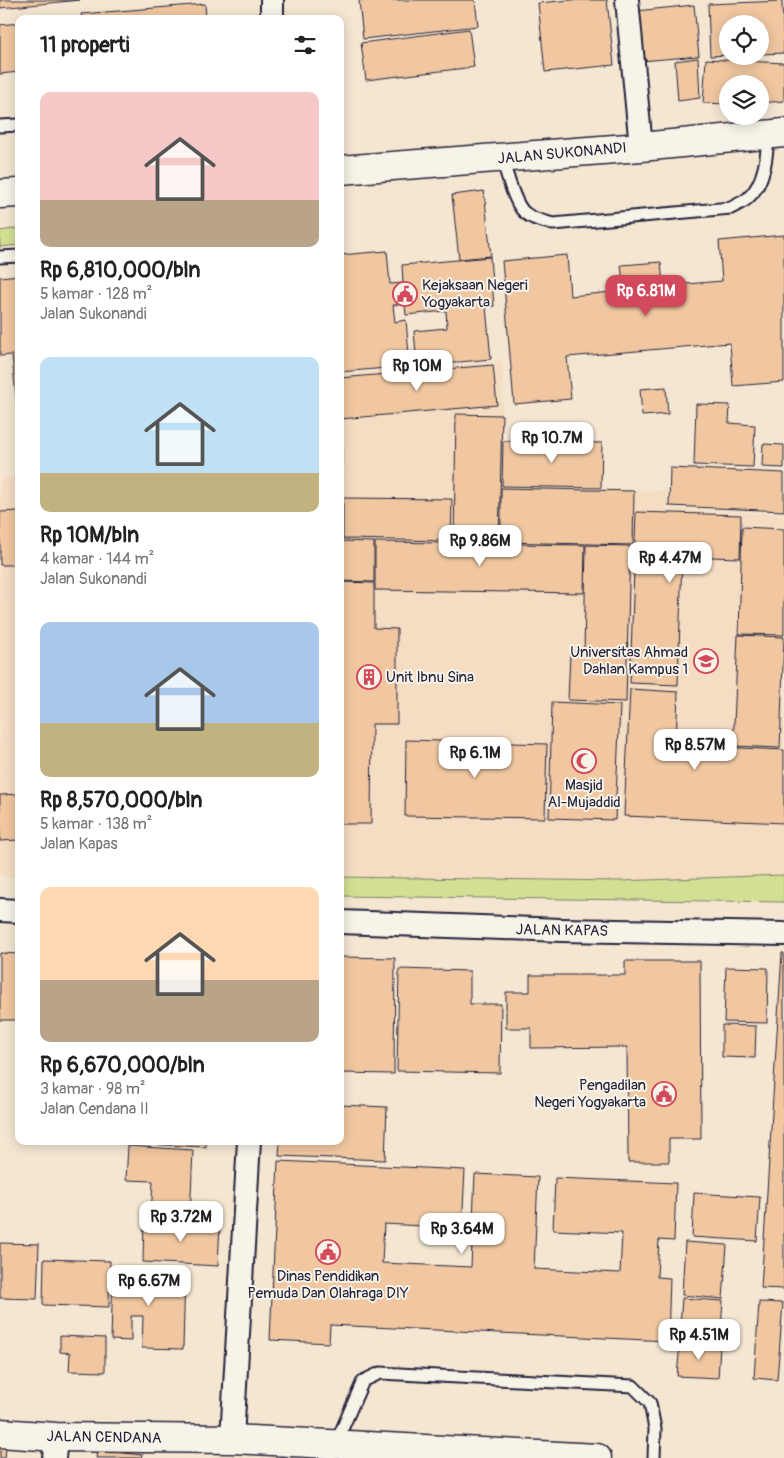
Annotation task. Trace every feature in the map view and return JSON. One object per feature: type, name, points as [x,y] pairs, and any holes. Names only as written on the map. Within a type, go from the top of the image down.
[{"type":"main road","name":"JALAN SUKONANDI","points":[[344,170],[641,147],[776,134]]},
{"type":"main road","points":[[0,194],[15,193]]},
{"type":"main road","name":"JALAN CENDANA","points":[[0,1433],[55,1448],[232,1439],[598,1458]]},
{"type":"street","points":[[272,0],[272,15]]},
{"type":"street","points":[[627,0],[641,147]]},
{"type":"street","points":[[0,910],[15,911]]},
{"type":"street","name":"JALAN KAPAS","points":[[344,922],[561,930],[784,934]]},
{"type":"street","points":[[232,1439],[250,1145]]},
{"type":"lane","points":[[0,126],[15,125]]},
{"type":"lane","points":[[502,158],[510,187],[523,212],[538,220],[553,224],[731,208],[749,198],[759,183],[776,134]]},
{"type":"lane","points":[[0,257],[15,256]]},
{"type":"lane","points":[[335,1445],[363,1381],[380,1373],[632,1386],[650,1403],[655,1430],[654,1458]]},
{"type":"shaded area","points":[[503,361],[501,487],[667,491],[667,509],[784,514],[784,875],[619,881],[344,877],[344,375]]},
{"type":"shaded area","points":[[15,477],[15,877],[0,877],[0,479]]},
{"type":"green space","points":[[15,229],[15,245],[0,247],[0,231]]},
{"type":"green space","points":[[784,875],[784,902],[344,896],[344,877],[619,881]]},
{"type":"building","points":[[0,0],[80,0],[0,8]]},
{"type":"building","points":[[359,0],[475,0],[478,26],[363,39]]},
{"type":"building","points":[[571,0],[607,0],[614,65],[545,72],[538,3]]},
{"type":"building","points":[[782,1],[784,53],[769,54],[769,15],[719,15],[719,56],[710,56],[708,4]]},
{"type":"building","points":[[205,4],[206,15],[81,15]]},
{"type":"building","points":[[694,5],[699,56],[641,61],[636,11]]},
{"type":"building","points":[[15,23],[15,72],[0,74],[0,25]]},
{"type":"building","points":[[469,29],[474,67],[366,80],[361,43]]},
{"type":"building","points":[[698,58],[700,98],[678,101],[675,61]]},
{"type":"building","points":[[706,59],[719,60],[719,65],[769,65],[769,62],[784,63],[784,101],[769,102],[769,75],[719,75],[719,104],[703,103]]},
{"type":"building","points":[[484,191],[491,256],[459,259],[452,195]]},
{"type":"building","points":[[784,235],[784,382],[733,386],[730,343],[567,357],[571,399],[514,404],[502,261],[567,255],[570,296],[624,291],[621,265],[661,262],[663,286],[722,281],[719,241]]},
{"type":"building","points":[[387,251],[390,284],[403,283],[402,265],[490,257],[494,306],[486,307],[491,359],[417,366],[414,331],[447,328],[446,311],[406,315],[405,304],[393,305],[395,322],[406,320],[410,366],[344,372],[344,255]]},
{"type":"building","points":[[15,275],[15,386],[12,355],[0,356],[0,277]]},
{"type":"building","points":[[493,365],[497,405],[344,419],[344,378]]},
{"type":"building","points":[[666,387],[668,414],[642,416],[640,389]]},
{"type":"building","points":[[696,404],[730,405],[729,423],[755,425],[753,467],[694,465]]},
{"type":"building","points":[[456,414],[502,415],[499,542],[454,541]]},
{"type":"building","points":[[503,441],[602,443],[601,488],[502,486]]},
{"type":"building","points":[[763,444],[784,445],[784,468],[762,467]]},
{"type":"building","points":[[670,468],[784,473],[784,511],[669,506]]},
{"type":"building","points":[[501,488],[634,491],[633,545],[501,542]]},
{"type":"building","points":[[344,498],[452,499],[451,541],[344,539]]},
{"type":"building","points":[[15,511],[15,565],[0,565],[0,512]]},
{"type":"building","points":[[636,512],[741,515],[740,558],[682,556],[678,685],[630,683]]},
{"type":"building","points":[[742,527],[784,529],[784,635],[739,634]]},
{"type":"building","points":[[344,541],[374,542],[374,582],[344,581]]},
{"type":"building","points":[[375,542],[585,545],[584,593],[375,590]]},
{"type":"building","points":[[586,545],[630,546],[626,702],[568,700],[570,654],[584,655]]},
{"type":"building","name":"Unit Ibnu Sina","points":[[344,582],[374,583],[374,628],[397,629],[397,724],[372,724],[371,824],[344,824]]},
{"type":"building","points":[[738,635],[784,637],[780,748],[733,746]]},
{"type":"building","points":[[630,689],[678,692],[676,745],[784,750],[784,823],[624,816]]},
{"type":"building","name":"Masjid Al-Mujaddid","points":[[552,702],[620,705],[615,820],[549,818]]},
{"type":"building","points":[[406,740],[547,744],[545,818],[405,816]]},
{"type":"building","points":[[15,794],[15,840],[0,841],[0,795]]},
{"type":"building","points":[[0,953],[15,954],[15,1020],[0,1020]]},
{"type":"building","points":[[782,953],[784,953],[784,1289],[761,1288]]},
{"type":"building","points":[[344,957],[395,958],[394,1074],[344,1073]]},
{"type":"building","name":"Pengadilan Negeri Yogyakarta","points":[[625,961],[700,961],[701,1139],[669,1139],[669,1162],[628,1162],[627,1047],[531,1048],[531,1028],[506,1028],[506,992],[530,992],[530,975],[625,975]]},
{"type":"building","points":[[726,967],[768,968],[767,1023],[724,1022]]},
{"type":"building","points":[[399,969],[470,971],[470,1004],[501,1004],[500,1073],[397,1071]]},
{"type":"building","points":[[722,1025],[756,1026],[755,1058],[722,1057]]},
{"type":"building","points":[[344,1105],[387,1107],[385,1160],[279,1156],[280,1145],[344,1145]]},
{"type":"building","points":[[164,1145],[206,1145],[206,1147]]},
{"type":"building","points":[[128,1146],[193,1150],[190,1218],[151,1216],[153,1181],[126,1180]]},
{"type":"building","name":"Dinas Pendidikan Pemuda Dan Olahraga DIY","points":[[278,1161],[465,1170],[462,1228],[384,1224],[382,1263],[471,1267],[475,1174],[538,1177],[534,1269],[620,1273],[622,1233],[553,1230],[555,1178],[676,1183],[674,1241],[659,1240],[657,1277],[670,1278],[668,1341],[330,1325],[329,1343],[270,1340]]},
{"type":"building","points":[[694,1193],[760,1197],[757,1241],[692,1237]]},
{"type":"building","points":[[144,1220],[220,1224],[218,1266],[143,1262]]},
{"type":"building","points":[[685,1242],[727,1245],[723,1299],[682,1295]]},
{"type":"building","points":[[0,1243],[39,1244],[37,1299],[0,1298]]},
{"type":"building","points":[[44,1259],[110,1261],[109,1307],[43,1305]]},
{"type":"building","points":[[113,1270],[185,1272],[183,1349],[142,1348],[143,1316],[131,1316],[131,1341],[111,1340]]},
{"type":"building","points":[[682,1298],[723,1301],[720,1344],[679,1341]]},
{"type":"building","points":[[759,1302],[783,1303],[777,1380],[754,1378]]},
{"type":"building","points":[[60,1336],[105,1338],[105,1372],[69,1371],[70,1353],[60,1352]]},
{"type":"building","points":[[680,1343],[720,1346],[718,1378],[677,1376]]},
{"type":"building","points":[[0,1447],[6,1447],[5,1458],[0,1458]]},
{"type":"building","points":[[97,1450],[142,1455],[141,1458],[96,1458]]},
{"type":"place","name":"Kejaksaan Negeri Yogyakarta","points":[[405,294]]},
{"type":"place","name":"Universitas Ahmad Dahlan Kampus 1","points":[[706,661]]},
{"type":"place","name":"Unit Ibnu Sina","points":[[369,677]]},
{"type":"place","name":"Masjid Al-Mujaddid","points":[[584,761]]},
{"type":"place","name":"Pengadilan Negeri Yogyakarta","points":[[664,1094]]},
{"type":"place","name":"Dinas Pendidikan Pemuda Dan Olahraga DIY","points":[[328,1252]]}]
